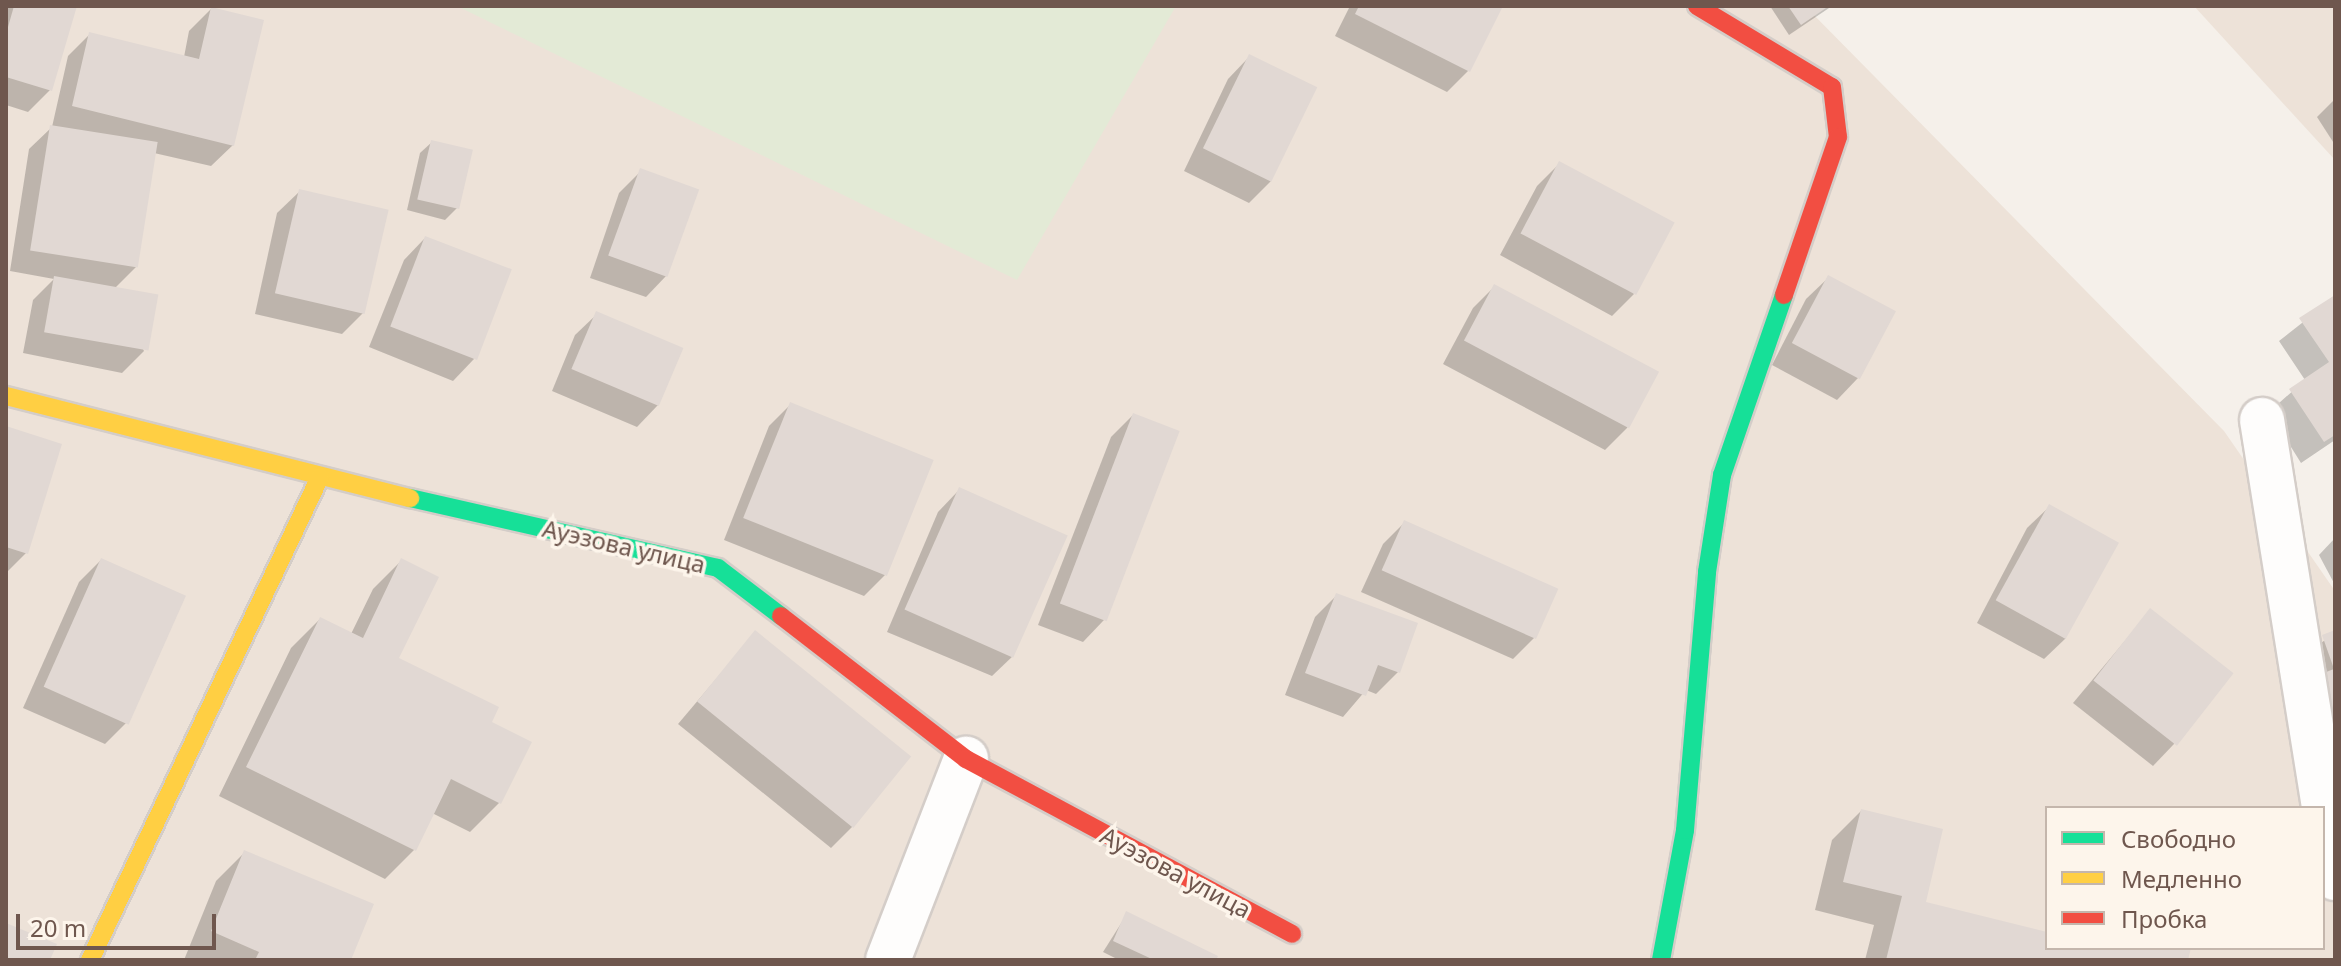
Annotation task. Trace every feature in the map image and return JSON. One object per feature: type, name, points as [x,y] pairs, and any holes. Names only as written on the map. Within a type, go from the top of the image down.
[{"type":"street","points":[[1661,960],[1685,830],[1707,572],[1722,475],[1838,137],[1832,87],[1697,6]]},
{"type":"street","name":"Ауэзова улица","points":[[6,396],[320,477],[718,568],[966,759],[1292,934]]},
{"type":"street","points":[[2262,420],[2324,806]]},
{"type":"street","points":[[90,960],[320,477]]},
{"type":"street","points":[[888,960],[966,759]]},
{"type":"street","points":[[2325,815],[2335,878]]},
{"type":"shaded area","points":[[6,6],[1805,6],[2224,431],[2335,591],[2335,960],[6,960]]},
{"type":"shaded area","points":[[2194,6],[2335,6],[2335,160]]},
{"type":"green space","points":[[457,6],[1176,6],[1017,280]]},
{"type":"building","points":[[14,6],[77,6],[52,91],[6,77],[6,34]]},
{"type":"building","points":[[1359,6],[1503,6],[1470,72],[1355,14]]},
{"type":"building","points":[[1788,6],[1829,6],[1801,25]]},
{"type":"building","points":[[211,7],[264,20],[234,146],[72,106],[89,32],[199,59]]},
{"type":"building","points":[[1249,54],[1317,87],[1271,182],[1203,148]]},
{"type":"building","points":[[50,125],[158,142],[138,267],[30,250]]},
{"type":"building","points":[[431,140],[473,150],[459,209],[417,199]]},
{"type":"building","points":[[1559,161],[1675,223],[1636,295],[1521,233]]},
{"type":"building","points":[[640,168],[699,190],[667,277],[608,255]]},
{"type":"building","points":[[299,189],[389,210],[365,314],[275,293]]},
{"type":"building","points":[[425,236],[512,269],[477,360],[390,327]]},
{"type":"building","points":[[1828,275],[1896,311],[1860,379],[1792,343]]},
{"type":"building","points":[[54,276],[158,294],[148,351],[44,332]]},
{"type":"building","points":[[1494,284],[1659,372],[1629,428],[1464,341]]},
{"type":"building","points":[[2335,295],[2335,435],[2324,442],[2289,389],[2329,362],[2299,318]]},
{"type":"building","points":[[596,311],[683,348],[659,406],[571,369]]},
{"type":"building","points":[[790,402],[934,460],[887,576],[743,518]]},
{"type":"building","points":[[1133,413],[1180,431],[1107,621],[1060,603]]},
{"type":"building","points":[[6,426],[62,444],[28,554],[6,547]]},
{"type":"building","points":[[959,487],[1068,535],[1013,658],[904,609]]},
{"type":"building","points":[[2049,504],[2119,543],[2066,639],[1996,600]]},
{"type":"building","points":[[1404,520],[1558,589],[1536,639],[1382,570]]},
{"type":"building","points":[[101,558],[186,596],[129,725],[44,687]]},
{"type":"building","points":[[401,558],[439,577],[399,658],[499,707],[492,722],[532,742],[501,804],[451,779],[416,851],[246,767],[320,617],[363,638]]},
{"type":"building","points":[[1336,593],[1418,623],[1400,673],[1378,665],[1366,696],[1305,673]]},
{"type":"building","points":[[2150,608],[2234,673],[2177,746],[2093,680]]},
{"type":"building","points":[[755,630],[911,756],[853,828],[697,701]]},
{"type":"building","points":[[2335,630],[2335,737],[2313,677],[2334,669],[2322,635]]},
{"type":"building","points":[[1861,809],[1943,829],[1926,902],[2045,932],[2045,950],[2190,950],[2188,960],[1886,960],[1902,896],[1843,882]]},
{"type":"building","points":[[244,850],[374,904],[351,960],[255,960],[259,952],[211,931]]},
{"type":"building","points":[[1126,911],[1218,956],[1216,960],[1154,960],[1113,941]]},
{"type":"building","points":[[6,923],[57,944],[50,960],[6,960]]},
{"type":"traffic: fast","points":[[1661,960],[1685,830],[1707,572],[1722,475],[1784,295]]},
{"type":"traffic: fast","points":[[410,498],[718,568],[781,616]]},
{"type":"traffic: slow","points":[[6,396],[410,498]]},
{"type":"traffic: slow","points":[[90,960],[320,477]]},
{"type":"traffic: jam","points":[[1697,6],[1832,87],[1838,137],[1784,295]]},
{"type":"traffic: jam","points":[[781,616],[966,759],[1292,934]]}]
